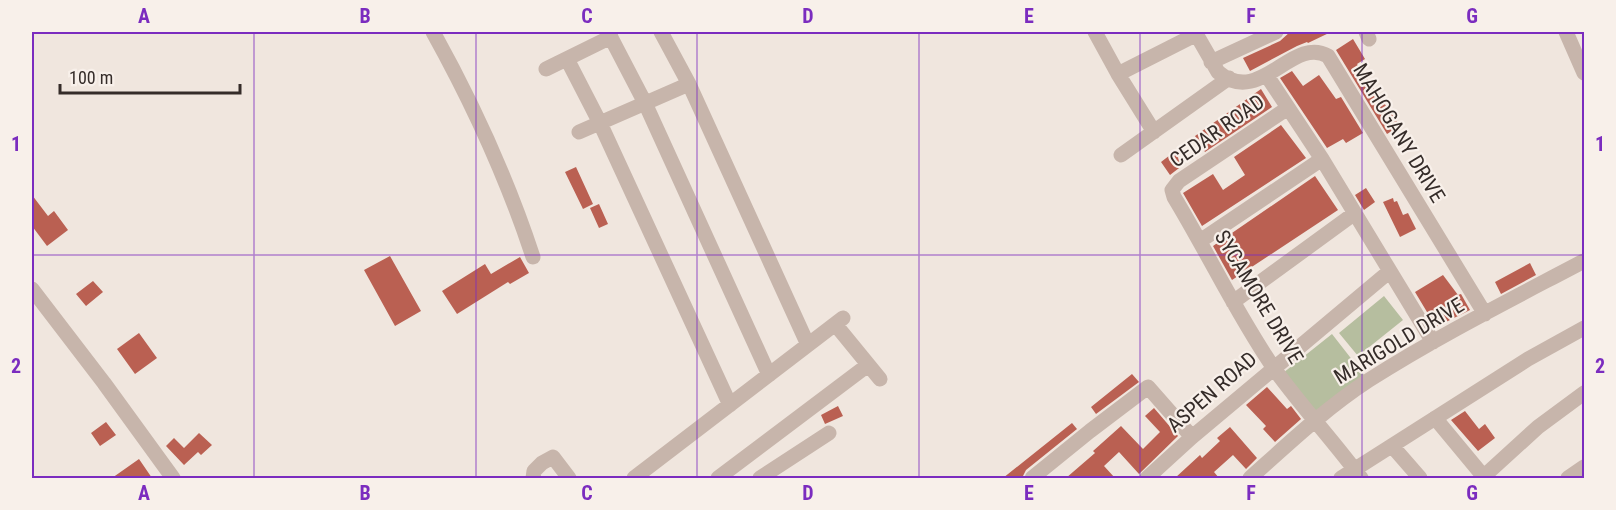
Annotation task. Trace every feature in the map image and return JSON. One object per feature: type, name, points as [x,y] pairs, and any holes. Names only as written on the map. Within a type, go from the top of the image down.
[{"type":"street","points":[[433,32],[490,146],[519,214],[533,256]]},
{"type":"street","points":[[661,32],[689,84],[808,345]]},
{"type":"street","points":[[1095,32],[1154,132]]},
{"type":"street","points":[[1211,62],[1256,36],[1276,32]]},
{"type":"street","points":[[1566,32],[1584,73]]},
{"type":"street","points":[[1118,74],[1196,33],[1218,72],[1229,78],[1121,155]]},
{"type":"street","points":[[546,69],[610,34],[645,103],[769,375]]},
{"type":"street","name":"MAHOGANY DRIVE","points":[[1229,78],[1245,82],[1254,81],[1308,51],[1320,52],[1328,56],[1485,314]]},
{"type":"street","points":[[567,59],[600,123],[730,405]]},
{"type":"street","points":[[1269,79],[1322,159],[1433,342]]},
{"type":"street","points":[[579,132],[689,84]]},
{"type":"street","name":"CEDAR ROAD","points":[[1172,190],[1179,181],[1288,108]]},
{"type":"street","points":[[1200,241],[1322,159]]},
{"type":"street","name":"SYCAMORE DRIVE","points":[[1172,190],[1233,302],[1274,367],[1357,474]]},
{"type":"street","points":[[1233,302],[1355,213]]},
{"type":"street","name":"MARIGOLD DRIVE","points":[[1250,478],[1316,420],[1368,381],[1433,342],[1583,264]]},
{"type":"street","name":"ASPEN ROAD","points":[[1147,478],[1274,367],[1390,271]]},
{"type":"street","points":[[32,289],[173,478]]},
{"type":"street","points":[[634,478],[839,321],[880,379]]},
{"type":"street","points":[[1341,478],[1357,474],[1435,418],[1528,359],[1584,328]]},
{"type":"street","points":[[718,478],[868,365]]},
{"type":"street","points":[[1032,478],[1090,430],[1148,387],[1192,437]]},
{"type":"street","points":[[1435,418],[1483,478],[1538,427],[1584,393]]},
{"type":"street","points":[[760,478],[829,433]]},
{"type":"street","points":[[1393,447],[1420,478]]},
{"type":"street","points":[[533,478],[534,471],[553,457],[569,478]]},
{"type":"street","points":[[1568,478],[1584,467]]},
{"type":"green space","points":[[1384,296],[1403,320],[1358,356],[1339,333]]},
{"type":"green space","points":[[1332,334],[1364,375],[1316,413],[1283,373]]},
{"type":"building","points":[[1290,32],[1331,32],[1297,46],[1250,71],[1243,58],[1280,41]]},
{"type":"building","points":[[1353,39],[1365,59],[1357,64],[1400,126],[1387,134],[1336,50]]},
{"type":"building","points":[[1292,71],[1303,86],[1319,75],[1336,99],[1341,97],[1363,133],[1346,143],[1343,139],[1327,148],[1280,78]]},
{"type":"building","points":[[1261,89],[1272,107],[1205,152],[1195,136]]},
{"type":"building","points":[[1281,125],[1306,158],[1202,226],[1183,193],[1213,174],[1223,190],[1245,175],[1234,157]]},
{"type":"building","points":[[1174,152],[1183,165],[1170,175],[1161,162]]},
{"type":"building","points":[[576,167],[593,204],[583,209],[565,172]]},
{"type":"building","points":[[1315,176],[1338,210],[1232,280],[1213,246]]},
{"type":"building","points":[[1366,188],[1375,202],[1364,210],[1355,195]]},
{"type":"building","points":[[32,195],[48,216],[54,211],[68,230],[47,246],[32,226]]},
{"type":"building","points":[[1393,198],[1394,202],[1397,201],[1403,215],[1408,213],[1416,229],[1400,237],[1383,202]]},
{"type":"building","points":[[599,204],[608,224],[599,228],[590,208]]},
{"type":"building","points":[[390,256],[421,311],[395,326],[364,270]]},
{"type":"building","points":[[520,257],[529,273],[510,284],[508,282],[457,314],[442,291],[485,264],[491,274]]},
{"type":"building","points":[[1530,263],[1536,275],[1501,294],[1495,282]]},
{"type":"building","points":[[1443,275],[1458,295],[1461,294],[1470,310],[1436,327],[1415,292]]},
{"type":"building","points":[[93,281],[103,292],[86,306],[76,294]]},
{"type":"building","points":[[139,333],[157,358],[135,374],[117,349]]},
{"type":"building","points":[[1132,374],[1139,382],[1096,414],[1091,407]]},
{"type":"building","points":[[1267,387],[1287,409],[1291,406],[1301,419],[1275,442],[1263,429],[1266,426],[1246,405]]},
{"type":"building","points":[[838,406],[843,416],[825,424],[821,415]]},
{"type":"building","points":[[1154,408],[1178,436],[1139,474],[1119,452],[1104,466],[1115,478],[1066,478],[1121,426],[1143,449],[1160,432],[1145,416]]},
{"type":"building","points":[[1465,411],[1479,429],[1485,424],[1495,438],[1478,451],[1451,420]]},
{"type":"building","points":[[106,422],[116,435],[100,446],[91,433]]},
{"type":"building","points":[[1072,423],[1077,429],[1026,470],[1022,478],[1003,478]]},
{"type":"building","points":[[1230,427],[1257,458],[1246,469],[1233,455],[1214,472],[1219,478],[1175,478],[1200,455],[1202,458],[1220,441],[1217,438]]},
{"type":"building","points":[[199,433],[212,445],[201,455],[198,452],[184,465],[166,446],[174,438],[184,448]]},
{"type":"building","points":[[139,459],[152,478],[112,478]]}]
